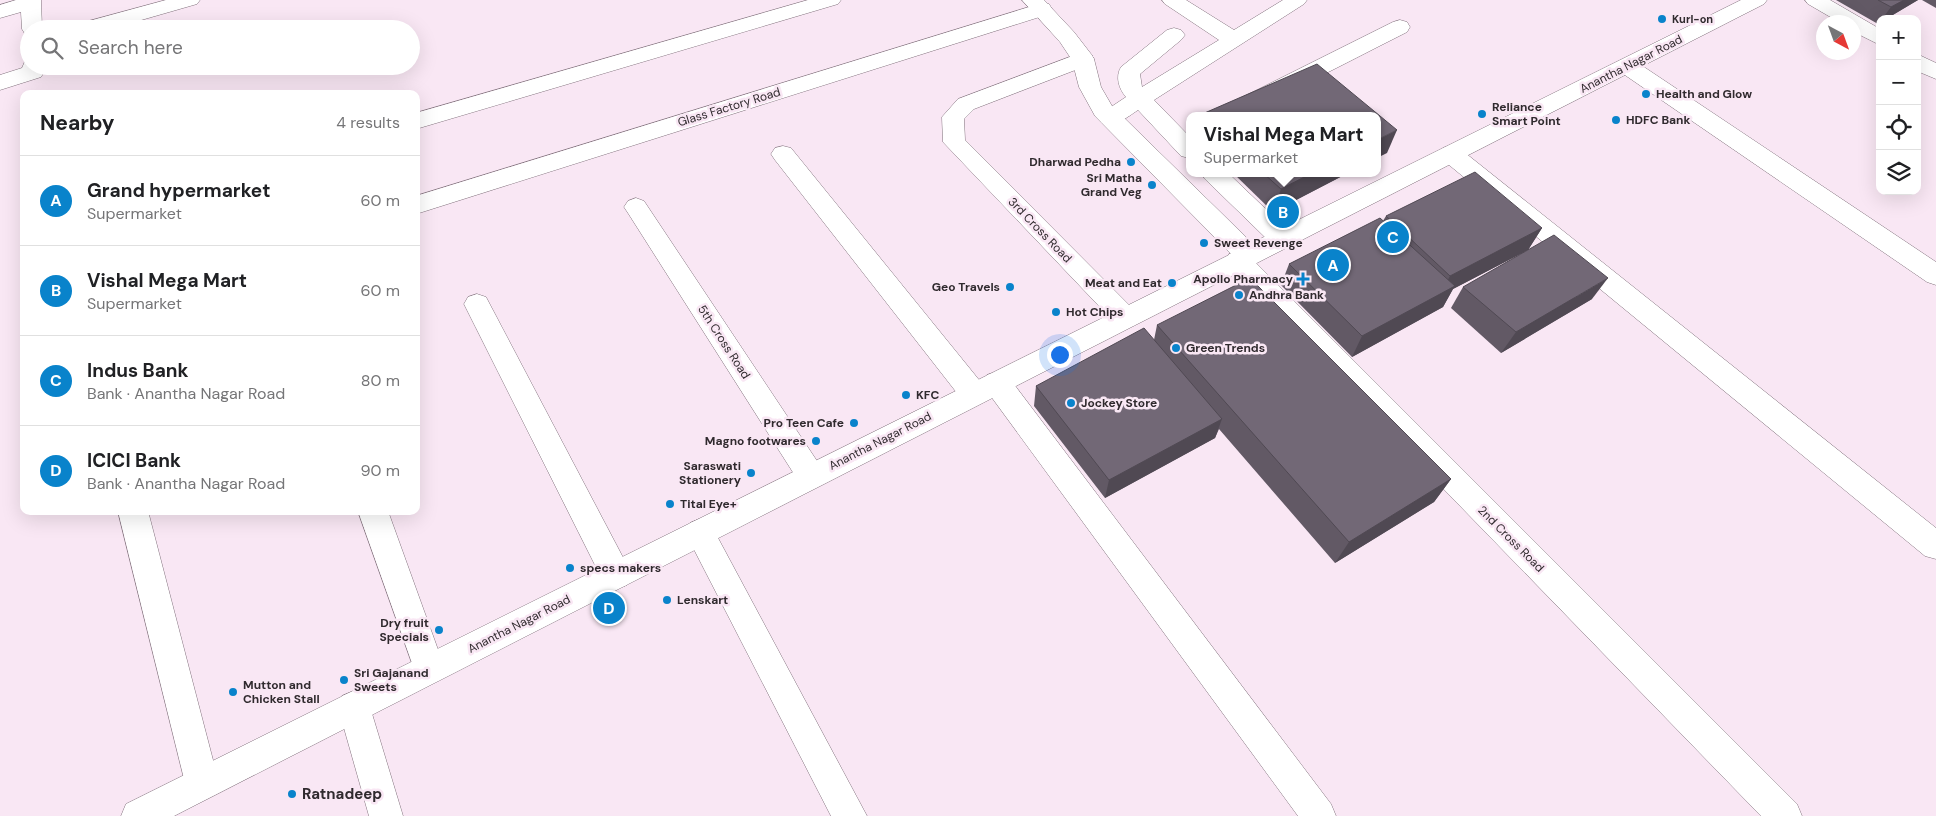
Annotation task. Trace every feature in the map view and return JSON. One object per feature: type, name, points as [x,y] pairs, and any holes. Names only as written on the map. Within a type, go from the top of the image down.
[{"type":"street","points":[[118,20],[190,0]]},
{"type":"street","points":[[420,120],[831,0]]},
{"type":"street","points":[[1172,0],[1234,40]]},
{"type":"street","points":[[1110,118],[1297,0]]},
{"type":"street","name":"Anantha Nagar Road","points":[[138,816],[1757,0]]},
{"type":"street","points":[[1815,0],[1840,15]]},
{"type":"street","points":[[0,12],[31,1],[32,20]]},
{"type":"street","points":[[1037,5],[1083,59]]},
{"type":"street","name":"Glass Factory Road","points":[[420,204],[1037,5]]},
{"type":"street","points":[[1231,112],[1400,27]]},
{"type":"street","points":[[1861,27],[1876,36]]},
{"type":"street","points":[[1174,35],[1129,72],[1130,87],[1140,99],[1185,141]]},
{"type":"street","name":"2nd Cross Road","points":[[1083,59],[1090,87],[1103,111],[1244,259],[1785,816]]},
{"type":"street","name":"3rd Cross Road","points":[[1083,59],[966,104],[953,117],[954,142],[1126,318]]},
{"type":"street","points":[[1921,63],[1936,72]]},
{"type":"street","points":[[1627,66],[1936,275]]},
{"type":"street","points":[[0,83],[20,75]]},
{"type":"street","points":[[33,75],[35,90]]},
{"type":"street","points":[[783,154],[986,388],[1319,816]]},
{"type":"street","points":[[1451,154],[1936,546]]},
{"type":"street","points":[[1217,177],[1282,239]]},
{"type":"street","name":"5th Cross Road","points":[[636,207],[812,476]]},
{"type":"street","points":[[477,304],[616,575]]},
{"type":"street","points":[[134,515],[202,783]]},
{"type":"street","points":[[374,515],[429,668]]},
{"type":"street","points":[[700,532],[850,816]]},
{"type":"street","points":[[354,707],[386,816]]},
{"type":"building","points":[[1878,0],[1904,0],[1891,7]]},
{"type":"building","points":[[1317,64],[1375,112],[1207,112]]},
{"type":"building","points":[[1381,117],[1397,130],[1381,138]]},
{"type":"building","points":[[1475,172],[1542,228],[1450,276],[1386,216]]},
{"type":"building","points":[[1268,177],[1304,177],[1281,189]]},
{"type":"building","points":[[1380,218],[1455,286],[1362,336],[1289,264]]},
{"type":"building","points":[[1554,235],[1608,278],[1516,332],[1463,287]]},
{"type":"building","points":[[1250,278],[1451,479],[1349,542],[1157,325]]},
{"type":"building","points":[[1144,328],[1222,419],[1109,480],[1036,386]]},
{"type":"place","name":"Kurl-on","points":[[1662,19]]},
{"type":"place","name":"Health and Glow","points":[[1646,94]]},
{"type":"place","name":"Reliance Smart Point","points":[[1482,114]]},
{"type":"place","name":"HDFC Bank","points":[[1616,120]]},
{"type":"place","name":"Dharwad Pedha","points":[[1131,162]]},
{"type":"place","name":"Sri Matha Grand Veg","points":[[1152,185]]},
{"type":"place","name":"Vishal Mega Mart","points":[[1283,212]]},
{"type":"place","name":"Indus Bank","points":[[1393,237]]},
{"type":"place","name":"Sweet Revenge","points":[[1204,243]]},
{"type":"place","name":"Grand hypermarket","points":[[1333,265]]},
{"type":"place","name":"Apollo Pharmacy","points":[[1303,279]]},
{"type":"place","name":"Meat and Eat","points":[[1172,283]]},
{"type":"place","name":"Geo Travels","points":[[1010,287]]},
{"type":"place","name":"Andhra Bank","points":[[1239,295]]},
{"type":"place","name":"Hot Chips","points":[[1056,312]]},
{"type":"place","name":"Green Trends","points":[[1176,348]]},
{"type":"place","name":"KFC","points":[[906,395]]},
{"type":"place","name":"Jockey Store","points":[[1071,403]]},
{"type":"place","name":"Pro Teen Cafe","points":[[854,423]]},
{"type":"place","name":"Magno footwares","points":[[816,441]]},
{"type":"place","name":"Saraswati Stationery","points":[[751,473]]},
{"type":"place","name":"Tital Eye+","points":[[670,504]]},
{"type":"place","name":"specs makers","points":[[570,568]]},
{"type":"place","name":"Lenskart","points":[[667,600]]},
{"type":"place","name":"ICICI Bank","points":[[609,608]]},
{"type":"place","name":"Dry fruit Specials","points":[[439,630]]},
{"type":"place","name":"Sri Gajanand Sweets","points":[[344,680]]},
{"type":"place","name":"Mutton and Chicken Stall","points":[[233,692]]},
{"type":"place","name":"Ratnadeep","points":[[292,794]]}]
